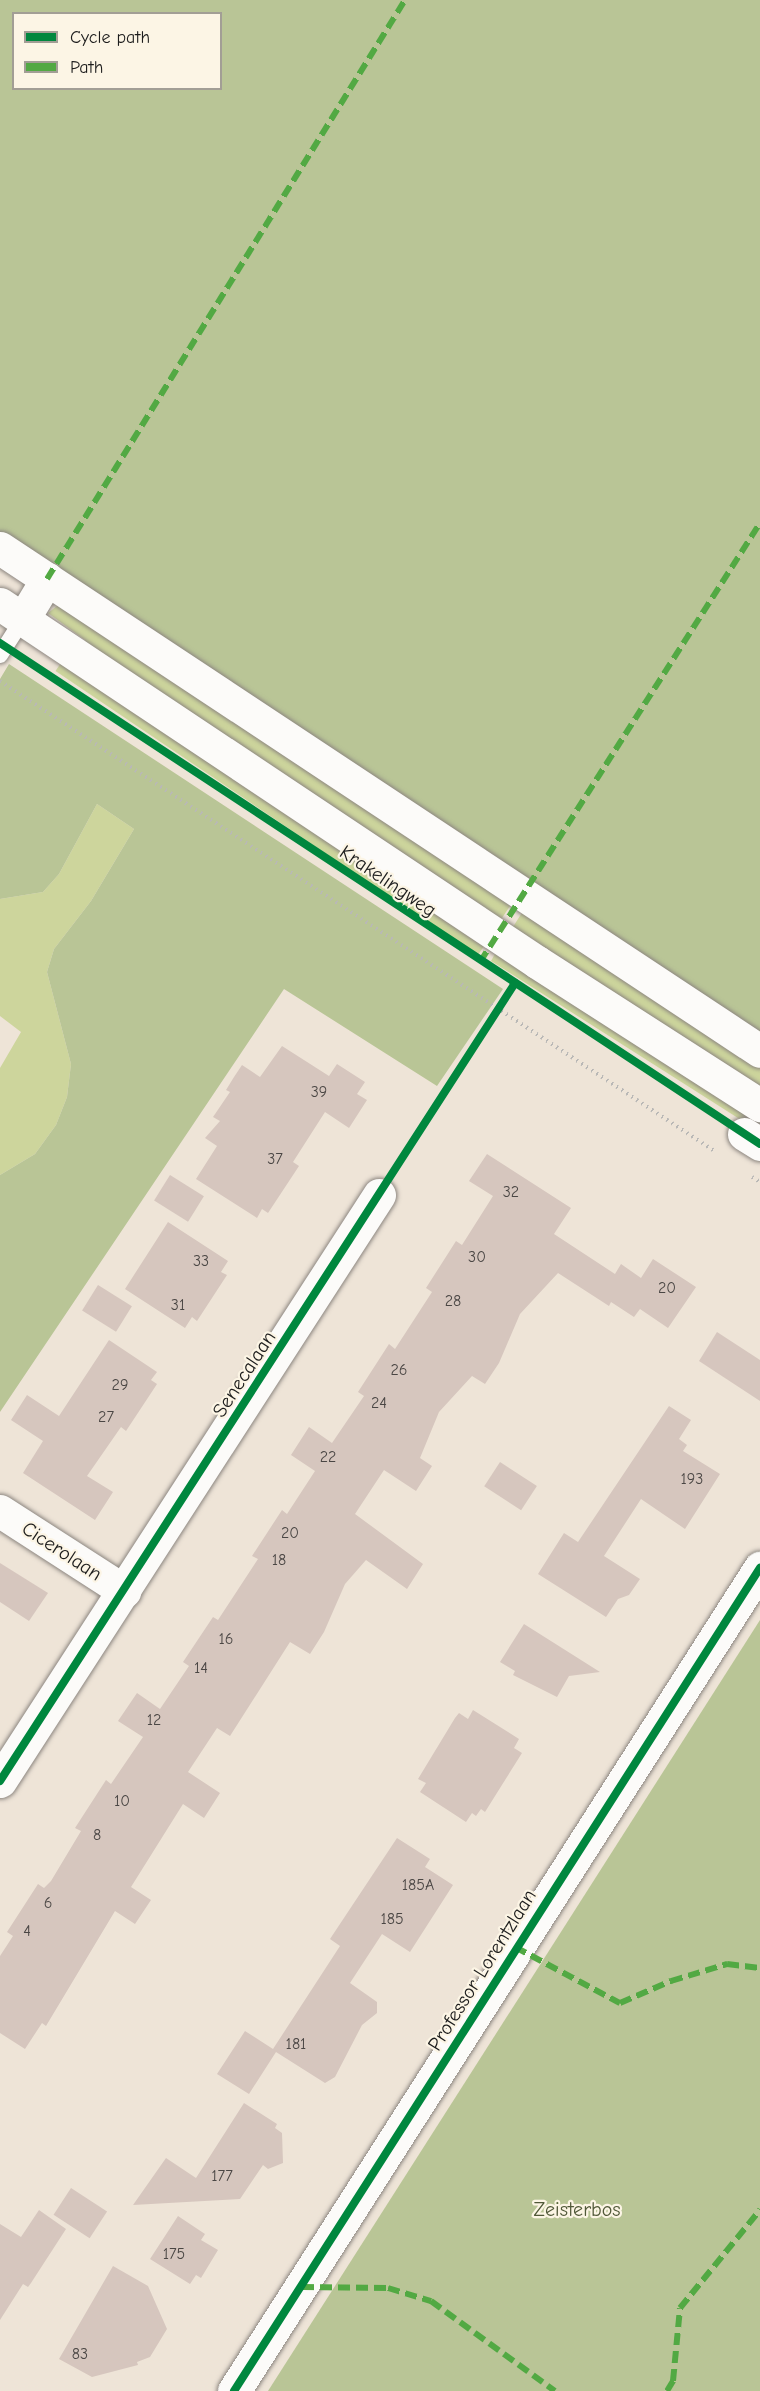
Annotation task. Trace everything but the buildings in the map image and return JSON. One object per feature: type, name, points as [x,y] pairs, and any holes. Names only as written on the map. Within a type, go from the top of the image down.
[{"type":"street","points":[[0,548],[760,1051]]},
{"type":"street","points":[[11,611],[47,579]]},
{"type":"street","name":"Krakelingweg","points":[[11,611],[537,962],[760,1106]]},
{"type":"street","name":"Senecalaan","points":[[0,1781],[380,1195]]},
{"type":"street","name":"Cicerolaan","points":[[0,1511],[124,1591]]},
{"type":"street","name":"Professor Lorentzlaan","points":[[234,2391],[760,1568]]},
{"type":"lane","points":[[0,655],[11,611]]},
{"type":"path","points":[[0,681],[496,1015],[720,1155]]},
{"type":"path","points":[[496,1015],[504,1002]]},
{"type":"path","points":[[749,1150],[760,1182]]},
{"type":"green space","points":[[0,0],[760,0],[760,1036],[0,535]]},
{"type":"green space","points":[[62,602],[514,900],[500,921],[86,649],[85,640],[48,613]]},
{"type":"green space","points":[[65,657],[487,942],[477,956],[55,671]]},
{"type":"green space","points":[[9,664],[503,989],[437,1086],[284,989],[0,1412],[0,1175],[35,1154],[56,1125],[67,1097],[71,1064],[47,972],[54,949],[91,901],[134,829],[97,804],[59,874],[43,892],[0,899],[0,679]]},
{"type":"green space","points":[[97,804],[134,829],[91,901],[54,949],[47,972],[71,1064],[67,1097],[56,1125],[35,1154],[0,1175],[0,1068],[21,1032],[0,1016],[0,899],[43,892],[59,874]]},
{"type":"green space","points":[[525,908],[760,1060],[760,1094],[511,930]]},
{"type":"green space","points":[[500,945],[760,1116],[760,1132],[491,961]]},
{"type":"green space","name":"Zeisterbos","points":[[760,1620],[760,2391],[268,2391]]},
{"type":"marked path","points":[[47,579],[405,0]]},
{"type":"marked path","points":[[480,962],[760,523]]},
{"type":"marked path","points":[[515,1947],[620,2003],[671,1981],[727,1964],[760,1968]]},
{"type":"marked path","points":[[667,2391],[673,2381],[680,2308],[760,2210]]},
{"type":"marked path","points":[[302,2287],[388,2288],[431,2301],[555,2391]]},
{"type":"cycle path","points":[[0,643],[760,1144]]},
{"type":"cycle path","points":[[0,1781],[515,983]]},
{"type":"cycle path","points":[[234,2391],[760,1568]]}]
